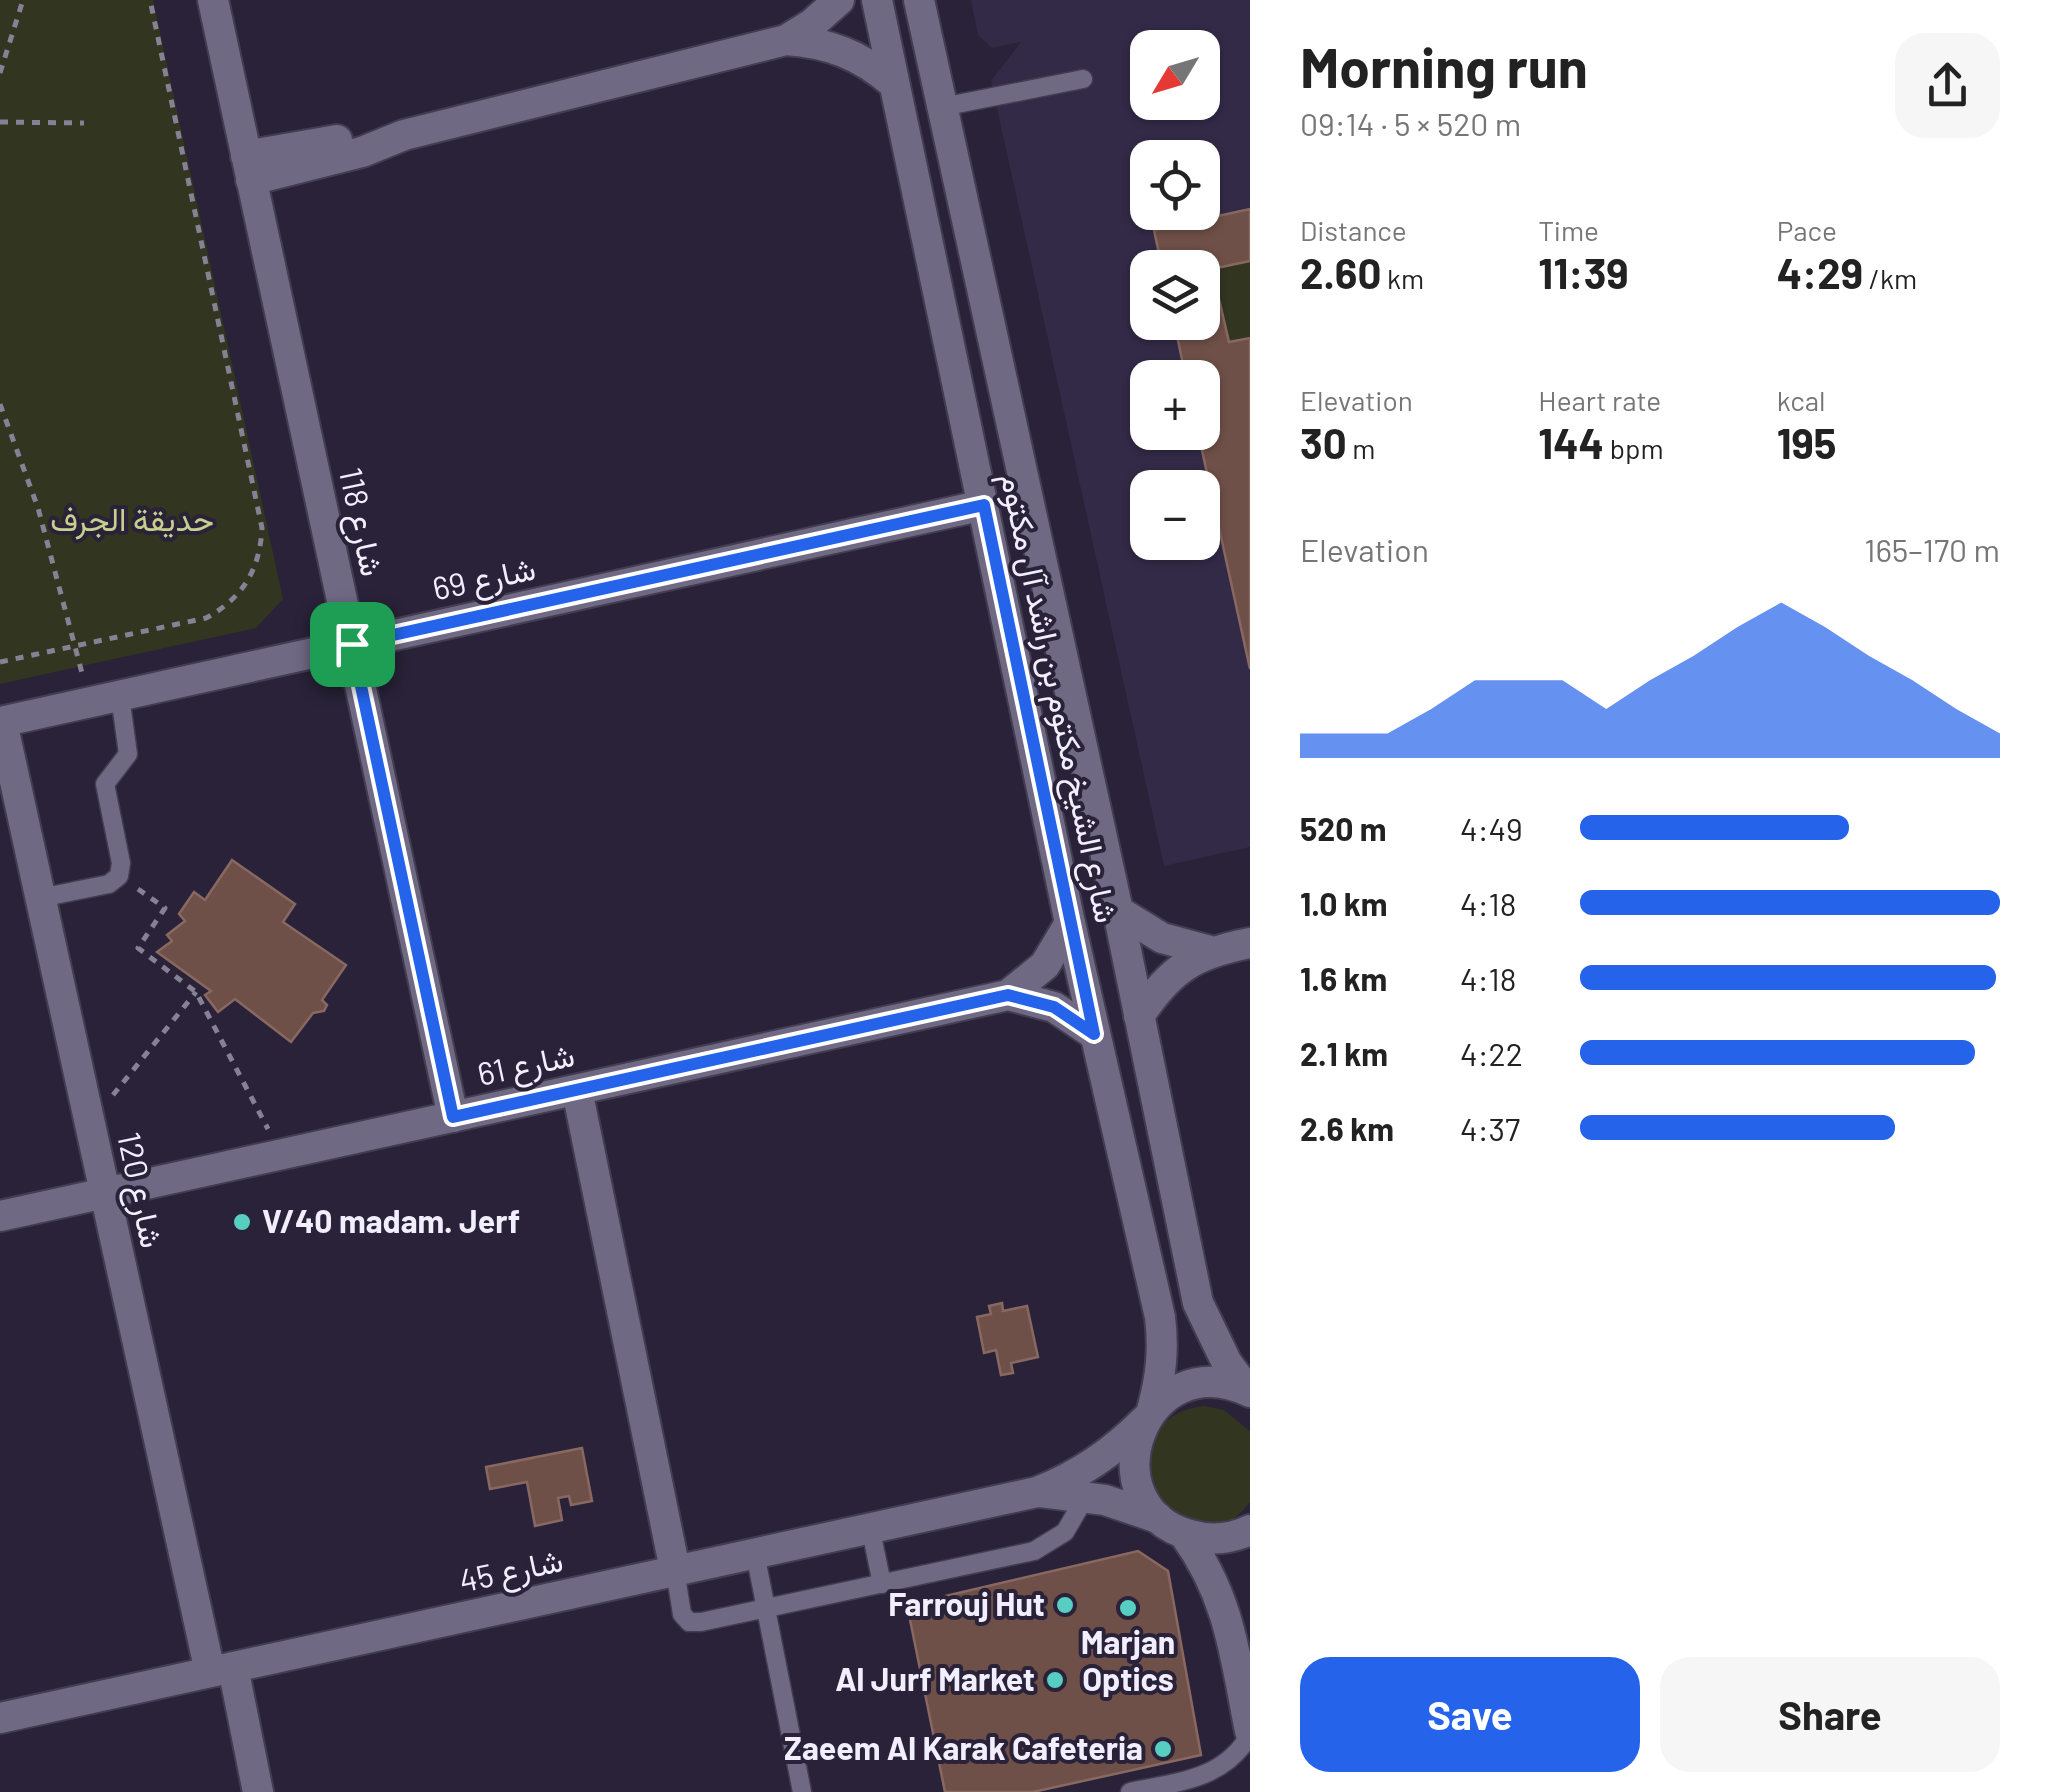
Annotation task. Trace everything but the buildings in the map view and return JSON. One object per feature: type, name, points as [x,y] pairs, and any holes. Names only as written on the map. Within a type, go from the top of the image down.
[{"type":"street","name":"شارع 118","points":[[213,0],[453,1117]]},
{"type":"street","points":[[249,168],[362,152],[404,135],[786,40],[812,24],[838,0]]},
{"type":"street","name":"شارع الشيخ مكتوم بن راشد آل مكتوم","points":[[878,0],[1070,923],[1160,1316],[1162,1363],[1134,1460],[1141,1491],[1171,1526]]},
{"type":"street","name":"شارع الشيخ مكتوم بن راشد آل مكتوم","points":[[919,0],[1118,911],[1198,1303],[1226,1364],[1248,1391]]},
{"type":"street","points":[[786,40],[816,42],[844,50],[893,83]]},
{"type":"street","name":"شارع 69","points":[[1,722],[984,505]]},
{"type":"street","name":"شارع 120","points":[[1,722],[105,1193],[221,1670],[258,1792]]},
{"type":"street","points":[[1118,911],[1162,938],[1210,951]]},
{"type":"street","name":"شارع 61","points":[[0,1216],[1008,995],[1046,965],[1070,923]]},
{"type":"street","points":[[1139,1016],[1169,978],[1210,951],[1250,943]]},
{"type":"street","name":"شارع 61","points":[[1008,995],[1054,1007],[1094,1034]]},
{"type":"street","points":[[577,1090],[676,1570]]},
{"type":"street","name":"شارع 45","points":[[0,1718],[1037,1492],[1106,1456],[1176,1391],[1206,1382],[1227,1383],[1248,1391]]},
{"type":"street","name":"شارع 45","points":[[1037,1492],[1086,1496],[1204,1539],[1226,1538],[1250,1530]]},
{"type":"street","points":[[1171,1526],[1216,1586],[1226,1615],[1250,1733]]},
{"type":"lane","points":[[942,106],[1083,79]]},
{"type":"lane","points":[[40,898],[109,884],[119,876],[121,862],[105,784],[128,754],[120,696]]},
{"type":"lane","points":[[676,1570],[682,1614],[689,1622],[700,1622],[1045,1546],[1066,1532],[1086,1496]]},
{"type":"lane","points":[[870,1526],[882,1584]]},
{"type":"lane","points":[[755,1552],[802,1792]]},
{"type":"lane","points":[[1130,1792],[1210,1774],[1234,1758],[1250,1733]]},
{"type":"path","points":[[0,73],[23,0]]},
{"type":"path","points":[[0,662],[206,618],[237,596],[248,582],[261,546],[262,528],[150,0]]},
{"type":"path","points":[[0,28],[12,28]]},
{"type":"path","points":[[0,122],[84,124]]},
{"type":"path","points":[[0,404],[38,508],[89,703]]},
{"type":"path","points":[[119,876],[164,908],[138,948],[196,992],[282,1154]]},
{"type":"path","points":[[90,1124],[196,992]]},
{"type":"shaded area","points":[[971,0],[1250,0],[1250,847],[1164,866],[991,81],[1021,42],[992,48],[978,35]]},
{"type":"green space","name":"حديقة الجرف","points":[[0,0],[153,0],[283,599],[256,628],[0,684]]},
{"type":"green space","points":[[1250,261],[1250,338],[1229,342],[1220,303],[1220,267]]},
{"type":"green space","points":[[1204,1406],[1224,1410],[1250,1431],[1250,1502],[1239,1514],[1217,1524],[1193,1521],[1155,1505],[1144,1449],[1169,1419]]},
{"type":"place","name":"V/40 madam. Jerf","points":[[242,1222]]},
{"type":"place","name":"Farrouj Hut","points":[[1065,1605]]},
{"type":"place","name":"Marjan Optics","points":[[1128,1608]]},
{"type":"place","name":"Al Jurf Market","points":[[1055,1680]]},
{"type":"place","name":"Zaeem Al Karak Cafeteria","points":[[1163,1749]]},
{"type":"route","points":[[984,505],[1094,1034],[1076,1018],[1054,1007],[1008,995],[453,1117],[352,644],[984,505]]}]
